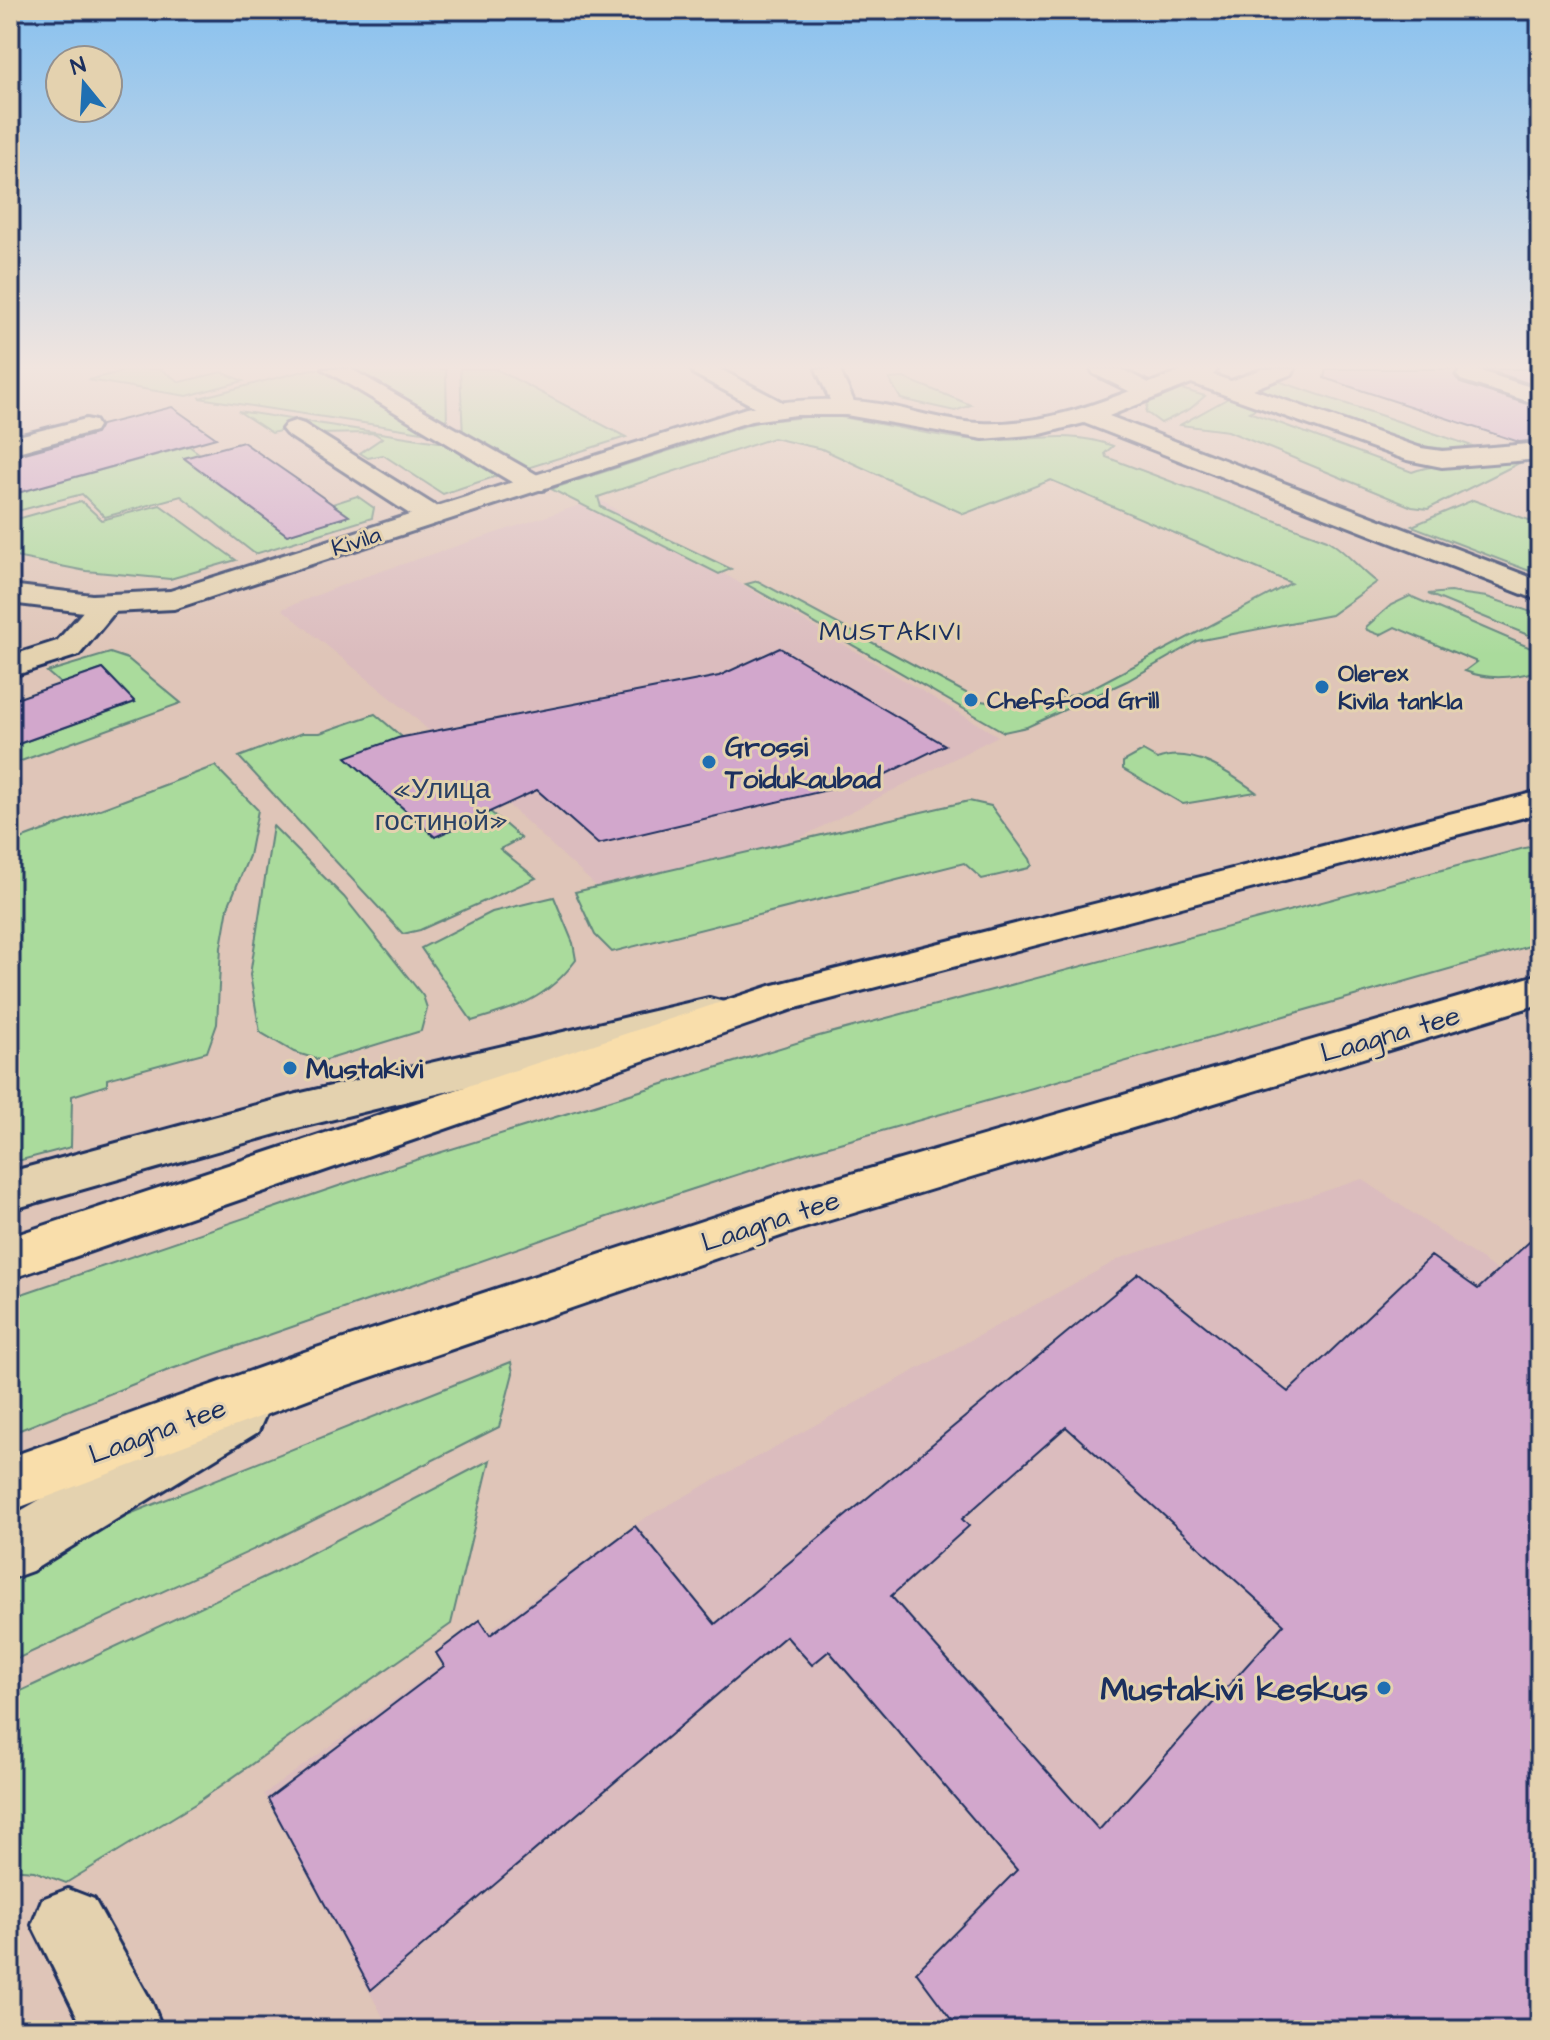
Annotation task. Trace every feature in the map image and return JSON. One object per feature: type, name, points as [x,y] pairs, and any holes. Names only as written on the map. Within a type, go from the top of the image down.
[{"type":"main road","points":[[10,1258],[785,996],[1540,799]]},
{"type":"main road","name":"Laagna tee","points":[[10,1484],[301,1377],[793,1211],[1540,989]]},
{"type":"street","points":[[350,464],[432,516]]},
{"type":"street","points":[[500,464],[534,484]]},
{"type":"street","name":"Kivila","points":[[10,594],[49,602],[104,607],[174,600],[595,464]]},
{"type":"street","points":[[1210,464],[1535,592]]},
{"type":"street","points":[[10,667],[68,648],[104,607]]},
{"type":"street","points":[[10,1191],[297,1111],[555,1047],[785,996]]},
{"type":"street","points":[[10,1550],[301,1377]]},
{"type":"street","points":[[68,1925],[125,2030]]},
{"type":"shaded area","points":[[598,499],[998,736],[794,841],[597,887],[413,716],[282,609],[358,579]]},
{"type":"shaded area","points":[[1362,1179],[1540,1299],[1540,2030],[390,2030],[264,1794],[643,1519],[1121,1258]]},
{"type":"green space","points":[[123,464],[192,464],[287,535],[348,516],[332,504],[357,496],[374,508],[372,518],[255,554],[181,496],[105,517],[82,494],[10,513],[10,495]]},
{"type":"green space","points":[[397,464],[478,464],[497,476],[443,494]]},
{"type":"green space","points":[[515,464],[539,464],[524,469]]},
{"type":"green space","points":[[627,464],[695,464],[598,497],[601,507],[731,569],[719,574],[551,489]]},
{"type":"green space","points":[[855,464],[1125,464],[1327,540],[1377,582],[1331,615],[1197,641],[1127,681],[1027,727],[1004,732],[746,584],[758,581],[981,701],[1031,709],[1090,689],[1291,583],[1051,480],[964,514]]},
{"type":"green space","points":[[1308,464],[1391,464],[1412,472],[1451,464],[1517,464],[1428,509],[1412,507]]},
{"type":"green space","points":[[1473,500],[1540,524],[1540,575],[1412,526]]},
{"type":"green space","points":[[81,501],[102,520],[160,505],[236,560],[170,579],[86,571],[10,556],[10,521]]},
{"type":"green space","points":[[1450,592],[1487,597],[1540,615],[1540,640],[1428,594]]},
{"type":"green space","points":[[1410,596],[1540,652],[1540,670],[1502,677],[1474,674],[1465,671],[1477,662],[1395,627],[1380,635],[1367,630],[1366,627],[1391,605]]},
{"type":"green space","points":[[110,653],[128,659],[181,703],[10,765],[10,747],[135,702],[103,669],[61,684],[47,672]]},
{"type":"green space","name":"«Улица гостиной»","points":[[375,714],[521,838],[500,849],[536,878],[420,930],[403,934],[239,757],[302,733],[320,733]]},
{"type":"green space","points":[[1143,751],[1157,759],[1170,756],[1196,758],[1222,769],[1256,792],[1183,804],[1123,769],[1123,762]]},
{"type":"green space","points":[[215,766],[258,810],[249,856],[228,907],[221,947],[217,1024],[207,1052],[107,1079],[107,1085],[72,1096],[71,1147],[10,1163],[10,843]]},
{"type":"green space","points":[[969,801],[991,806],[1030,859],[1032,865],[1029,868],[982,879],[964,863],[612,952],[595,935],[575,892]]},
{"type":"green space","points":[[273,826],[344,897],[423,996],[427,1008],[421,1031],[323,1061],[294,1052],[260,1032],[250,975]]},
{"type":"green space","points":[[1540,844],[1540,943],[801,1154],[607,1217],[166,1371],[10,1434],[10,1298],[406,1163],[819,1036]]},
{"type":"green space","points":[[554,897],[573,943],[576,960],[542,993],[472,1021],[421,948],[492,912]]},
{"type":"green space","points":[[511,1362],[513,1373],[499,1427],[272,1541],[10,1662],[10,1575],[122,1517]]},
{"type":"green space","points":[[490,1460],[451,1624],[195,1804],[66,1883],[34,1871],[10,1869],[10,1696],[273,1573]]},
{"type":"building","points":[[10,464],[121,464],[10,495]]},
{"type":"building","points":[[192,464],[275,464],[349,516],[287,535]]},
{"type":"building","name":"Grossi Toidukaubad","points":[[780,648],[945,745],[878,778],[598,844],[537,790],[435,837],[346,757],[398,738],[719,676]]},
{"type":"building","points":[[103,669],[135,702],[10,747],[10,701]]},
{"type":"building","name":"Mustakivi keskus","points":[[1540,1232],[1540,2030],[959,2030],[916,1972],[1017,1870],[829,1651],[812,1665],[786,1636],[371,1990],[268,1799],[444,1666],[436,1653],[480,1620],[490,1635],[635,1526],[715,1624],[1139,1273],[1288,1392],[1431,1256],[1478,1289]],"holes":[[[1066,1427],[1284,1624],[1099,1830],[891,1596],[969,1526],[962,1519]]]},
{"type":"place","name":"Olerex Kivila tankla","points":[[1322,687]]},
{"type":"place","name":"Chefsfood Grill","points":[[971,700]]},
{"type":"place","name":"Grossi Toidukaubad","points":[[709,762]]},
{"type":"place","name":"Mustakivi","points":[[290,1068]]},
{"type":"place","name":"Mustakivi keskus","points":[[1384,1688]]},
{"type":"district","name":"MUSTAKIVI","points":[[891,631]]}]
